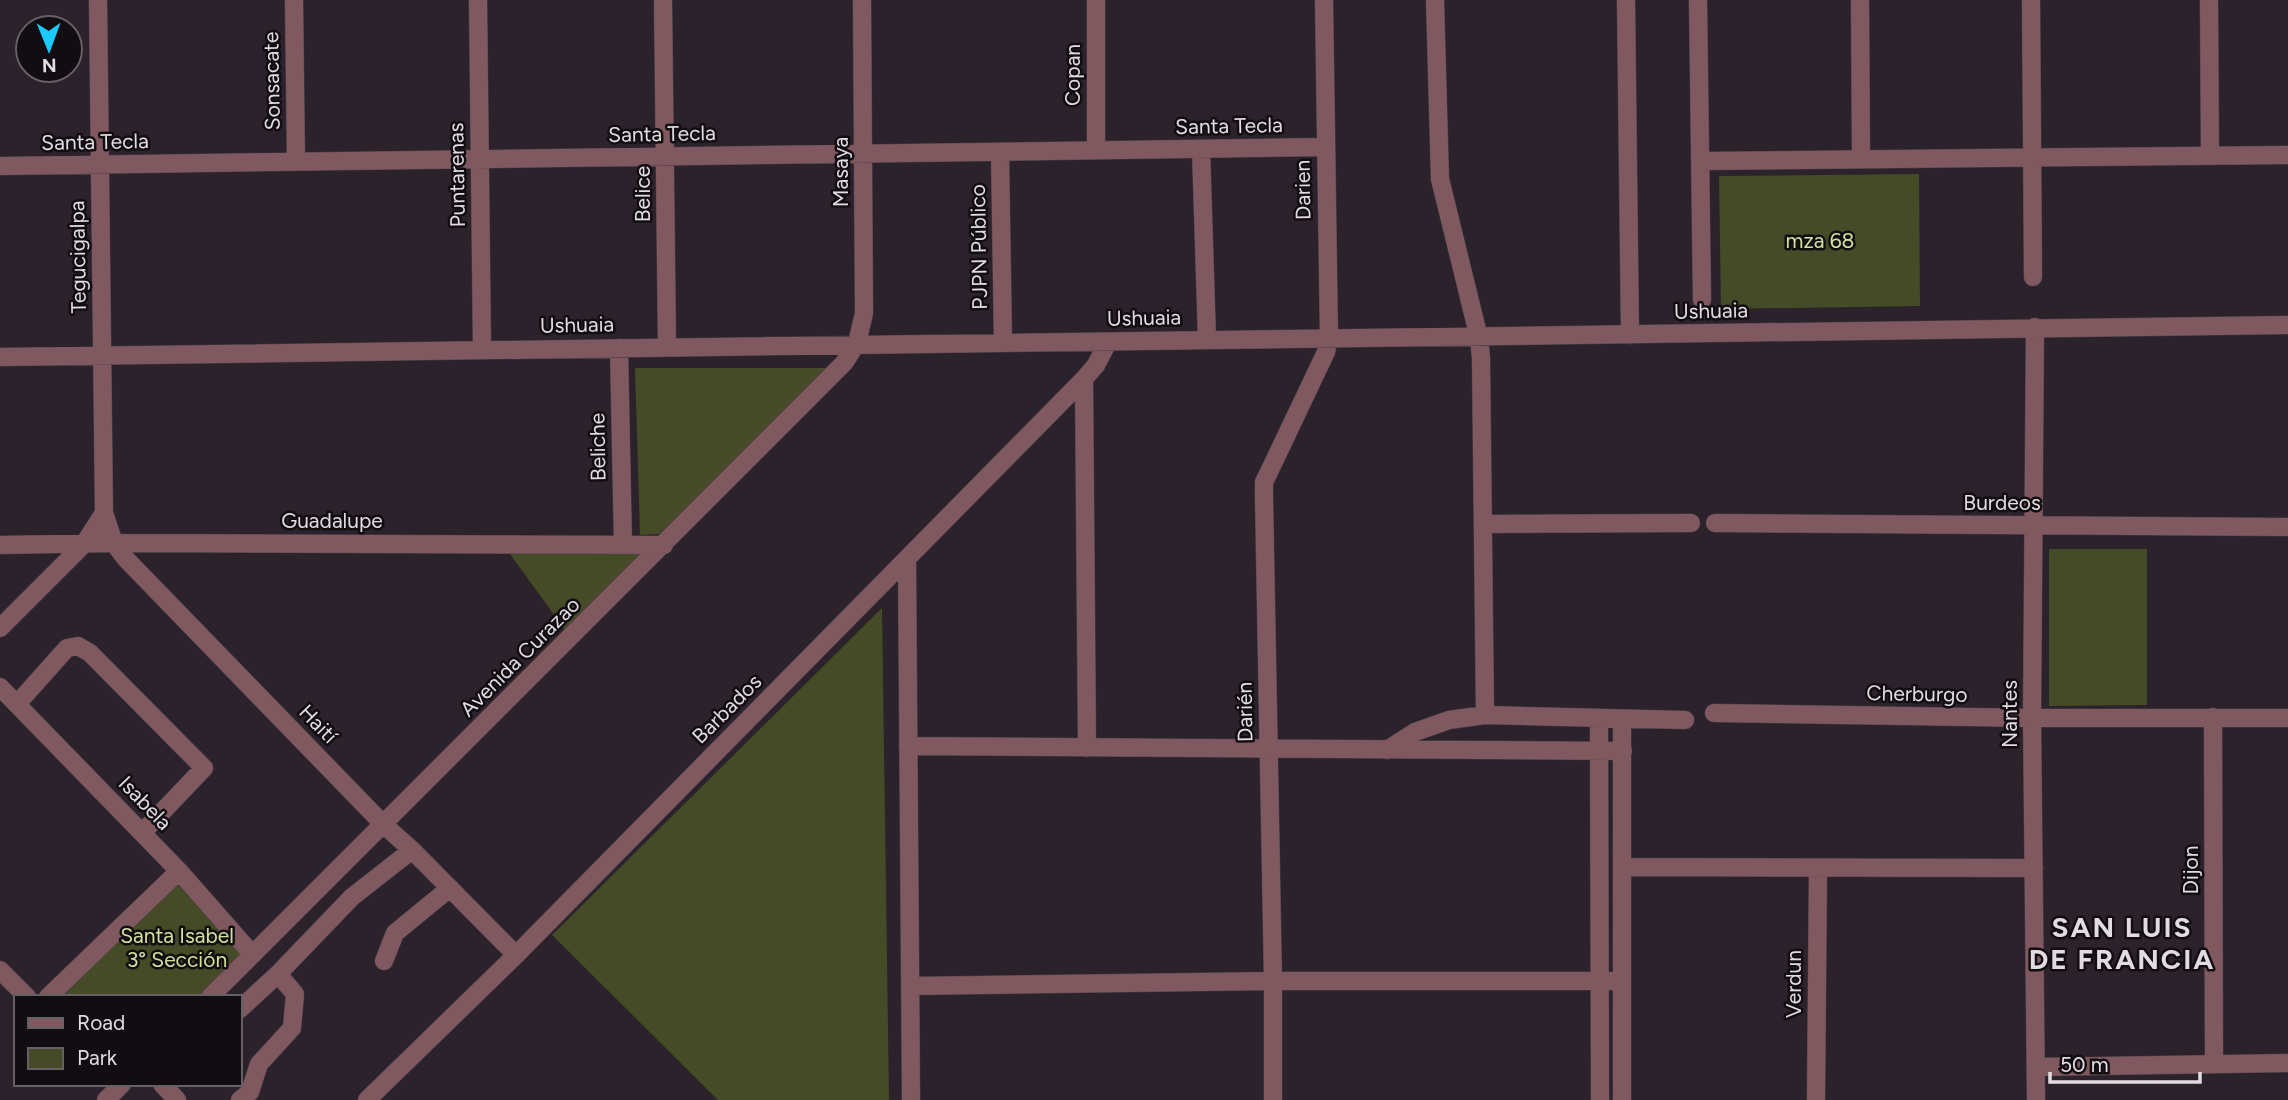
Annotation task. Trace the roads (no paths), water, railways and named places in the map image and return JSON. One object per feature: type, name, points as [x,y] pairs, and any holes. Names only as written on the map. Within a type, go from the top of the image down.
[{"type":"street","name":"Tegucigalpa","points":[[98,0],[104,513]]},
{"type":"street","name":"Sonsacate","points":[[293,0],[296,162]]},
{"type":"street","name":"Puntarenas","points":[[478,0],[482,349]]},
{"type":"street","name":"Belice","points":[[663,0],[667,346]]},
{"type":"street","name":"Masaya","points":[[857,343],[864,313],[862,0]]},
{"type":"street","name":"Copan","points":[[1096,0],[1096,150]]},
{"type":"street","name":"Darien","points":[[1324,0],[1329,338]]},
{"type":"street","points":[[1435,0],[1440,179],[1479,338],[1481,358],[1485,715]]},
{"type":"street","points":[[1626,0],[1630,335]]},
{"type":"street","points":[[1698,0],[1702,300]]},
{"type":"street","points":[[1860,0],[1861,159]]},
{"type":"street","points":[[2031,0],[2033,276]]},
{"type":"street","points":[[2209,0],[2210,156]]},
{"type":"street","name":"Santa Tecla","points":[[0,166],[1325,147]]},
{"type":"street","points":[[1201,149],[1207,339]]},
{"type":"street","name":"PJPN Público","points":[[1000,152],[1003,342]]},
{"type":"street","points":[[1700,161],[2288,155]]},
{"type":"street","name":"Ushuaia","points":[[0,357],[2288,325]]},
{"type":"street","name":"Nantes","points":[[2035,327],[2032,718],[2036,1100]]},
{"type":"street","name":"Darién","points":[[1273,1100],[1264,482],[1326,352],[1329,338]]},
{"type":"street","name":"Barbados","points":[[367,1100],[516,955],[1084,379],[1096,365],[1108,342]]},
{"type":"street","name":"Avenida Curazao","points":[[212,995],[664,545],[844,363],[857,343]]},
{"type":"street","name":"Beliche","points":[[619,348],[623,545]]},
{"type":"street","points":[[1084,379],[1087,748]]},
{"type":"street","points":[[0,628],[84,544],[104,513]]},
{"type":"street","name":"Haití","points":[[104,513],[114,543],[126,559],[384,825],[516,955]]},
{"type":"street","points":[[1483,524],[1691,523]]},
{"type":"street","name":"Burdeos","points":[[1715,523],[2288,527]]},
{"type":"street","name":"Guadalupe","points":[[0,545],[664,545]]},
{"type":"street","points":[[907,559],[911,1100]]},
{"type":"street","points":[[17,704],[67,648],[78,646],[90,653],[204,768],[142,833]]},
{"type":"street","name":"Isabela","points":[[0,687],[179,871],[252,954]]},
{"type":"street","name":"Cherburgo","points":[[1714,713],[2032,718],[2288,718]]},
{"type":"street","points":[[1387,750],[1415,732],[1449,720],[1485,715],[1685,720]]},
{"type":"street","name":"Dijon","points":[[2213,717],[2214,1064]]},
{"type":"street","points":[[1599,718],[1600,1100]]},
{"type":"street","points":[[1622,719],[1622,1100]]},
{"type":"street","points":[[908,746],[1623,751]]},
{"type":"street","points":[[242,1007],[352,897],[412,850]]},
{"type":"street","points":[[1622,867],[2034,868]]},
{"type":"street","name":"Verdun","points":[[1816,1100],[1818,869]]},
{"type":"street","points":[[50,995],[179,871]]},
{"type":"street","points":[[384,961],[395,933],[450,888]]},
{"type":"street","points":[[0,970],[25,995]]},
{"type":"street","points":[[240,1100],[250,1092],[259,1064],[292,1028],[295,994],[278,974]]},
{"type":"street","points":[[910,986],[1273,981],[1622,981]]},
{"type":"street","points":[[2036,1066],[2288,1063]]},
{"type":"street","points":[[164,1086],[177,1100]]},
{"type":"district","name":"SAN LUIS DE FRANCIA","points":[[2122,943]]},
{"type":"park label","name":"mza 68","points":[[1820,241]]},
{"type":"park label","name":"Santa Isabel 3° Sección","points":[[177,948]]}]
